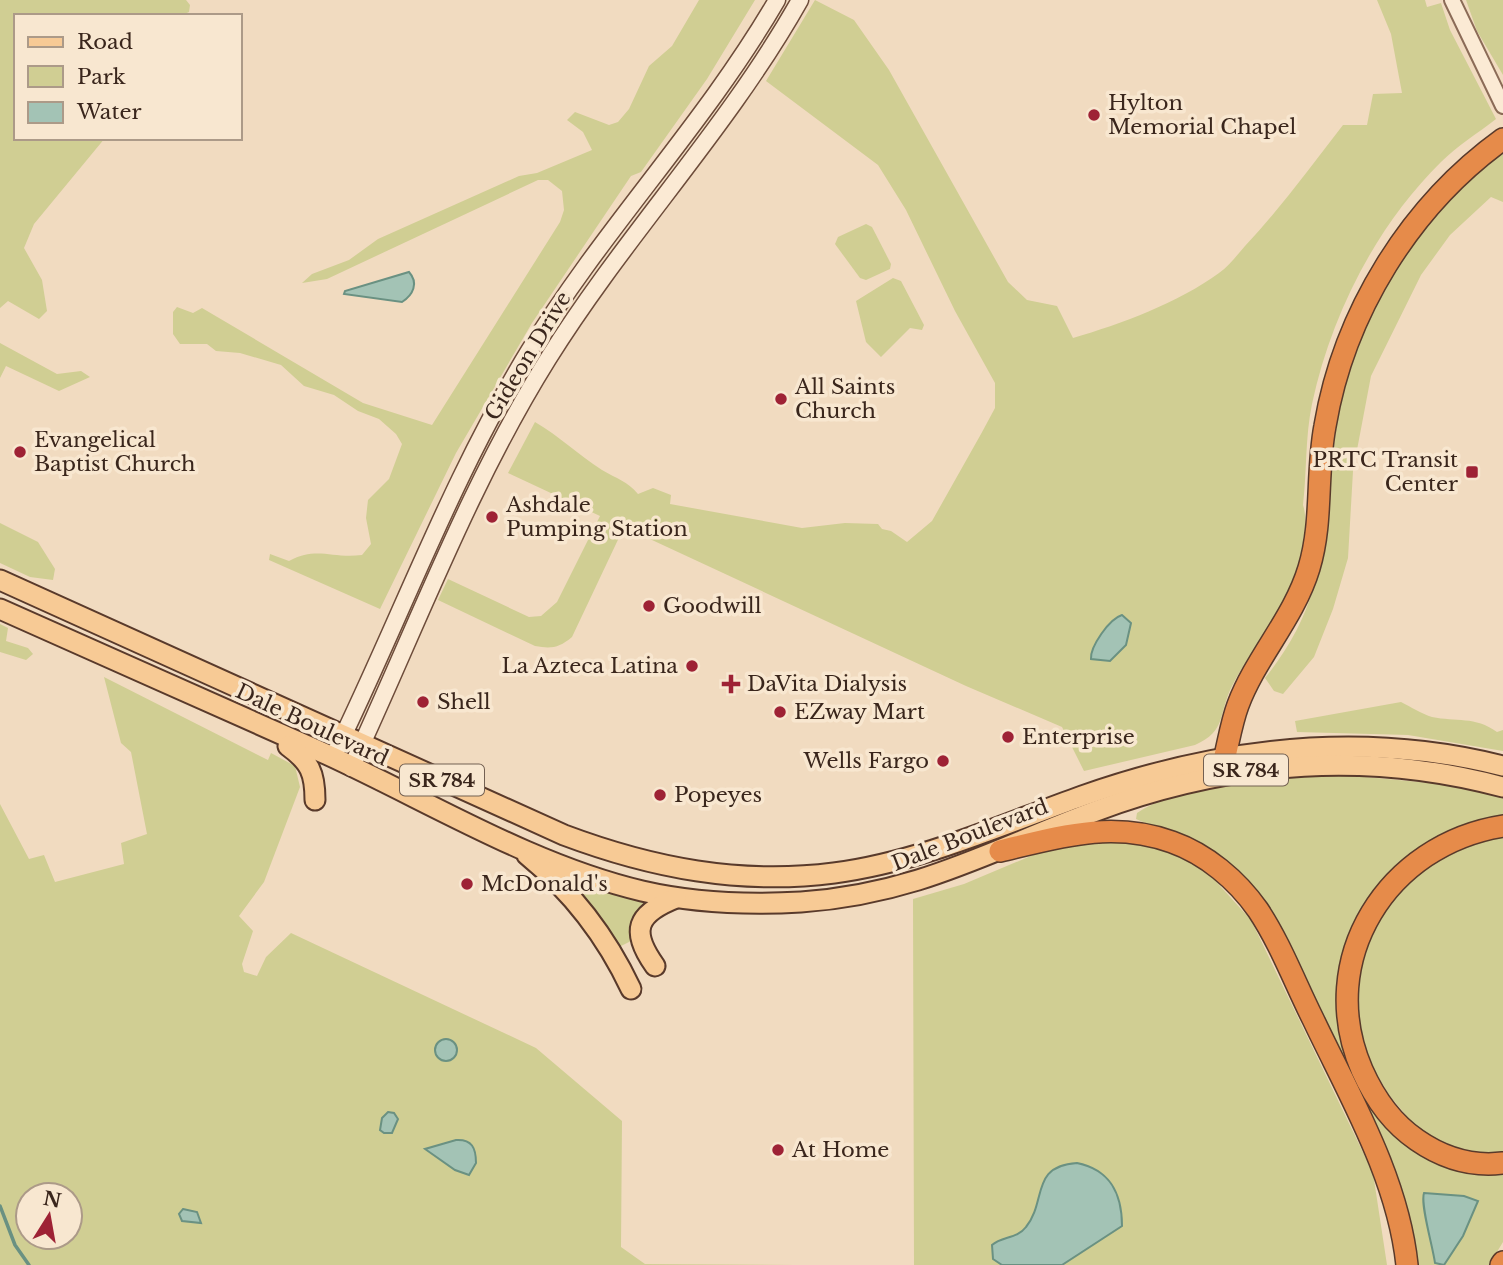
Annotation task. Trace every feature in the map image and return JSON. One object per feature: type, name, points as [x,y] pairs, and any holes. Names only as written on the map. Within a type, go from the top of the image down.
[{"type":"highway","points":[[1225,756],[1238,704],[1299,594],[1309,568],[1319,512],[1325,425],[1343,356],[1358,318],[1389,260],[1410,230],[1462,172],[1503,139]]},
{"type":"highway","points":[[1503,826],[1453,839],[1413,863],[1394,880],[1362,931],[1355,950],[1348,995],[1349,1026],[1357,1058],[1388,1113],[1413,1138],[1438,1153],[1470,1163],[1503,1163]]},
{"type":"highway","points":[[1000,851],[1074,834],[1120,830],[1174,842],[1230,878],[1269,929],[1370,1140],[1395,1205],[1407,1265]]},
{"type":"main road","name":"Gideon Drive","points":[[333,757],[475,450],[528,352],[555,309],[726,80],[777,0]]},
{"type":"main road","name":"Gideon Drive","points":[[351,768],[485,475],[547,360],[627,242],[727,113],[800,0]]},
{"type":"main road","name":"Dale Boulevard","points":[[0,580],[564,835],[607,851],[682,870],[758,877],[835,873],[878,865],[936,849],[1142,776],[1225,756],[1292,748],[1359,746],[1443,754],[1503,766]]},
{"type":"main road","name":"Dale Boulevard","points":[[0,609],[333,757],[351,768],[513,843],[620,885],[676,898],[750,903],[838,898],[927,880],[1095,811],[1149,793],[1253,769],[1332,763],[1367,764],[1441,772],[1503,787]]},
{"type":"main road","points":[[262,726],[310,764],[315,780],[315,800]]},
{"type":"main road","points":[[513,843],[560,884],[607,945],[631,989]]},
{"type":"main road","points":[[607,945],[650,969],[641,944],[641,923],[651,910],[676,898]]},
{"type":"street","points":[[1452,0],[1501,102]]},
{"type":"green space","points":[[0,0],[186,0],[190,5],[189,12],[184,14],[14,14],[14,140],[103,140],[34,224],[24,248],[42,280],[47,311],[39,319],[8,301],[0,308]]},
{"type":"green space","points":[[699,0],[755,0],[707,79],[641,172],[631,176],[532,323],[456,453],[380,609],[269,560],[270,554],[289,561],[308,554],[362,555],[371,544],[366,518],[368,500],[389,479],[402,444],[396,434],[379,419],[358,411],[334,395],[304,386],[281,365],[240,353],[216,351],[207,344],[180,344],[173,334],[173,312],[177,307],[193,313],[202,308],[363,403],[432,425],[560,222],[564,210],[562,191],[548,180],[538,180],[327,279],[302,283],[312,274],[349,260],[378,239],[519,176],[537,173],[592,150],[583,132],[567,120],[575,112],[609,125],[618,122],[629,109],[649,66],[672,46]]},
{"type":"green space","points":[[815,0],[854,20],[889,70],[1008,282],[1027,300],[1057,306],[1073,338],[1167,303],[1203,284],[1226,267],[1283,202],[1343,125],[1367,125],[1373,94],[1402,93],[1391,34],[1377,0],[1425,0],[1427,7],[1441,3],[1450,30],[1496,119],[1447,156],[1418,187],[1377,243],[1344,305],[1320,371],[1312,404],[1303,505],[1305,528],[1292,583],[1284,601],[1232,686],[1217,728],[1205,740],[1195,745],[1084,771],[1062,727],[966,686],[624,527],[572,637],[559,645],[535,646],[438,600],[448,579],[529,617],[541,616],[557,602],[600,516],[508,473],[535,422],[602,470],[626,483],[638,494],[653,488],[671,495],[670,504],[802,528],[845,523],[878,524],[882,529],[891,531],[907,542],[932,521],[995,408],[995,383],[955,311],[906,210],[878,165],[766,81]]},
{"type":"green space","points":[[1466,0],[1503,0],[1503,75],[1477,31]]},
{"type":"green space","points":[[1503,152],[1503,202],[1491,197],[1450,235],[1421,275],[1371,376],[1353,471],[1348,558],[1333,609],[1314,657],[1283,694],[1274,691],[1265,678],[1286,649],[1301,620],[1320,564],[1335,438],[1343,395],[1355,354],[1371,315],[1414,243],[1471,180]]},
{"type":"green space","points":[[866,224],[872,227],[891,264],[890,269],[866,280],[860,278],[835,244],[838,237]]},
{"type":"green space","points":[[893,278],[901,281],[924,325],[922,330],[910,328],[881,357],[866,342],[856,301]]},
{"type":"green space","points":[[0,343],[57,374],[81,371],[90,377],[59,391],[6,366],[0,378]]},
{"type":"green space","points":[[0,523],[38,542],[55,569],[53,580],[30,577],[0,563]]},
{"type":"green space","points":[[0,624],[8,628],[6,641],[28,648],[33,654],[26,660],[0,652]]},
{"type":"green space","points":[[104,677],[268,760],[271,753],[295,766],[300,787],[264,882],[239,916],[253,931],[242,964],[244,972],[257,976],[266,957],[291,933],[536,1048],[622,1121],[621,1247],[645,1264],[796,1265],[0,1265],[0,804],[29,859],[44,855],[55,882],[124,864],[121,843],[147,834],[131,752],[121,743]]},
{"type":"green space","points":[[1401,702],[1432,717],[1473,722],[1497,732],[1503,730],[1503,751],[1408,735],[1297,732],[1295,721]]},
{"type":"green space","points":[[1355,776],[1441,784],[1503,797],[1503,816],[1454,828],[1411,853],[1385,878],[1361,913],[1341,970],[1383,1118],[1503,1169],[1503,1242],[1489,1265],[1413,1265],[1278,931],[1166,832],[1136,819],[1137,813],[1159,801],[1213,786],[1272,778]]},
{"type":"green space","points":[[1503,833],[1503,1153],[1471,1153],[1450,1147],[1414,1125],[1389,1095],[1371,1064],[1358,1027],[1358,965],[1382,907],[1435,856]]},
{"type":"green space","points":[[1133,839],[1176,853],[1212,877],[1251,920],[1373,1173],[1387,1265],[914,1265],[913,899],[964,884],[1064,842]]},
{"type":"green space","points":[[580,883],[650,904],[635,939],[619,947],[574,890]]},
{"type":"water","points":[[409,272],[414,284],[409,296],[402,302],[344,294],[345,291]]},
{"type":"water","points":[[1122,615],[1131,623],[1126,645],[1110,661],[1091,659],[1101,634]]},
{"type":"water","points":[[446,1039],[454,1042],[457,1050],[454,1058],[446,1061],[438,1058],[435,1050],[438,1042]]},
{"type":"water","points":[[388,1112],[394,1113],[398,1119],[392,1133],[384,1133],[380,1130],[382,1118]]},
{"type":"water","points":[[456,1140],[466,1141],[474,1149],[476,1163],[469,1175],[455,1170],[425,1149]]},
{"type":"water","points":[[1077,1163],[1098,1171],[1112,1185],[1120,1204],[1122,1226],[1062,1265],[1002,1265],[993,1259],[992,1245],[1018,1234],[1026,1227],[1042,1186],[1052,1171]]},
{"type":"water","points":[[1424,1193],[1464,1196],[1478,1201],[1463,1236],[1444,1265],[1435,1263],[1425,1216]]},
{"type":"water","points":[[183,1209],[197,1212],[201,1223],[182,1221],[179,1214]]},
{"type":"waterway","points":[[0,1206],[15,1245],[29,1265]]},
{"type":"place","name":"Hylton Memorial Chapel","points":[[1094,115]]},
{"type":"place","name":"All Saints Church","points":[[781,399]]},
{"type":"place","name":"Evangelical Baptist Church","points":[[20,452]]},
{"type":"place","name":"PRTC Transit Center","points":[[1472,472]]},
{"type":"place","name":"Ashdale Pumping Station","points":[[492,517]]},
{"type":"place","name":"Goodwill","points":[[649,606]]},
{"type":"place","name":"La Azteca Latina","points":[[692,666]]},
{"type":"place","name":"DaVita Dialysis","points":[[731,684]]},
{"type":"place","name":"Shell","points":[[423,702]]},
{"type":"place","name":"EZway Mart","points":[[780,712]]},
{"type":"place","name":"Enterprise","points":[[1008,737]]},
{"type":"place","name":"Wells Fargo","points":[[943,761]]},
{"type":"place","name":"Popeyes","points":[[660,795]]},
{"type":"place","name":"McDonald's","points":[[467,884]]},
{"type":"place","name":"At Home","points":[[778,1150]]}]
